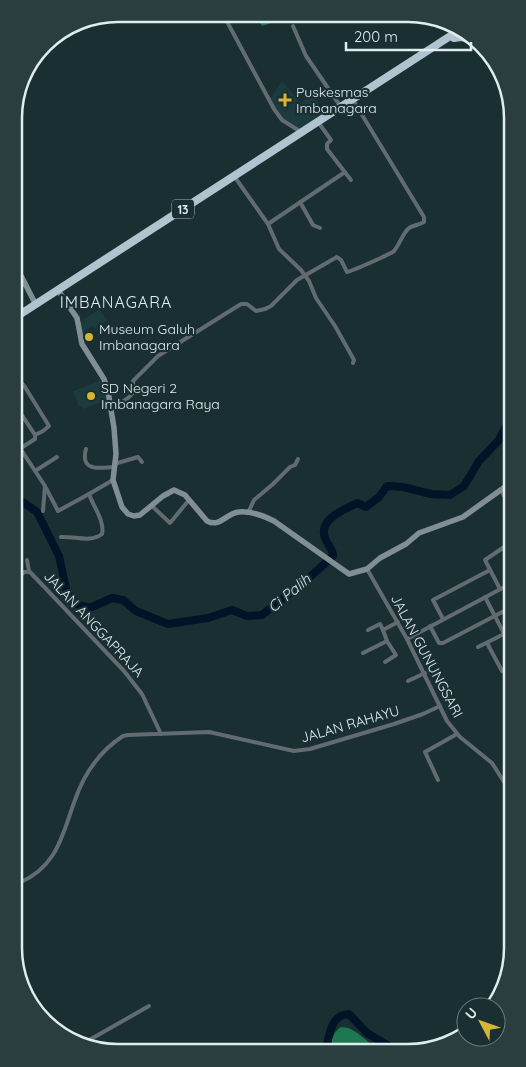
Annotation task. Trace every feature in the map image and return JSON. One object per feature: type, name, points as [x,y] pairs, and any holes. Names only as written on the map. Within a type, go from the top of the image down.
[{"type":"highway","name":"13","points":[[23,314],[398,70],[412,66],[455,35]]},
{"type":"street","points":[[228,23],[274,110],[282,120],[302,132]]},
{"type":"street","points":[[293,26],[306,56],[341,107]]},
{"type":"street","points":[[111,406],[127,400],[134,392],[133,381],[158,356],[244,303],[253,310],[265,309],[271,306],[290,285],[338,257],[346,271],[349,272],[390,254],[410,228],[421,224],[425,220],[385,150],[353,100]]},
{"type":"street","points":[[318,122],[331,140],[327,144],[327,149],[351,180]]},
{"type":"street","points":[[268,224],[345,172]]},
{"type":"street","points":[[234,176],[268,224],[278,249],[305,275],[325,312],[348,348],[354,360],[353,363]]},
{"type":"street","points":[[300,202],[313,225],[320,228]]},
{"type":"street","points":[[23,278],[36,305]]},
{"type":"street","points":[[58,290],[77,318],[82,344],[104,378],[114,428],[116,454],[114,480],[122,507],[128,514],[137,516],[144,513],[174,490],[185,495],[207,521],[212,523],[219,522],[235,513],[264,516],[274,521],[349,574],[367,569],[380,558],[406,544],[419,533],[463,517],[504,488]]},
{"type":"street","points":[[23,384],[48,423],[48,428],[35,435],[35,439],[23,443]]},
{"type":"street","points":[[23,416],[35,435]]},
{"type":"street","points":[[86,449],[85,460],[87,464],[96,468],[114,466],[138,457],[142,462]]},
{"type":"street","points":[[23,451],[45,486],[56,510],[59,511],[114,480]]},
{"type":"street","points":[[35,471],[57,458]]},
{"type":"street","points":[[248,513],[254,500],[274,484],[290,467],[295,465],[298,459]]},
{"type":"street","points":[[43,511],[45,486]]},
{"type":"street","points":[[501,490],[504,494]]},
{"type":"street","points":[[60,537],[86,539],[96,538],[102,534],[100,518],[89,494]]},
{"type":"street","points":[[152,506],[170,523],[188,500]]},
{"type":"street","points":[[43,502],[52,502]]},
{"type":"street","points":[[500,589],[485,560],[503,548]]},
{"type":"street","points":[[27,560],[28,571]]},
{"type":"street","name":"JALAN GUNUNGSARI","points":[[367,569],[425,673],[447,721],[457,734],[492,763],[503,781]]},
{"type":"street","points":[[443,619],[433,600],[490,570]]},
{"type":"street","name":"JALAN ANGGAPRAJA","points":[[22,574],[28,571],[124,671],[142,694],[161,734]]},
{"type":"street","points":[[407,639],[503,587]]},
{"type":"street","points":[[485,597],[503,633]]},
{"type":"street","points":[[430,626],[439,643],[441,643],[503,612]]},
{"type":"street","points":[[383,630],[398,622]]},
{"type":"street","points":[[368,630],[380,624],[387,641],[396,655],[385,662]]},
{"type":"street","points":[[478,647],[503,634]]},
{"type":"street","points":[[363,653],[387,641]]},
{"type":"street","points":[[487,643],[503,672]]},
{"type":"street","points":[[408,682],[425,673]]},
{"type":"street","name":"JALAN RAHAYU","points":[[22,881],[35,874],[55,854],[63,837],[80,786],[98,757],[124,736],[209,732],[294,751],[310,749],[394,724],[440,706]]},
{"type":"street","points":[[438,780],[425,752],[457,734]]},
{"type":"street","points":[[90,1040],[148,1006]]},
{"type":"shaded area","points":[[282,81],[301,103],[312,94],[325,112],[299,129],[283,119],[269,98],[274,94]]},
{"type":"shaded area","points":[[99,309],[107,320],[95,329],[92,326],[82,334],[80,322]]},
{"type":"shaded area","name":"SD Negeri 2 Imbanagara Raya","points":[[102,380],[108,400],[83,409],[82,406],[79,407],[73,391]]},
{"type":"green space","points":[[260,22],[273,22],[262,26]]},
{"type":"green space","points":[[341,1027],[351,1029],[371,1044],[331,1044],[336,1031]]},
{"type":"waterway","name":"Ci Palih","points":[[23,502],[37,512],[59,556],[67,593],[78,605],[92,607],[112,598],[123,600],[136,611],[168,624],[208,618],[232,610],[247,616],[262,615],[333,556],[324,531],[329,520],[339,512],[357,503],[366,507],[379,497],[387,486],[403,487],[431,494],[450,495],[464,486],[479,461],[499,440],[504,431]]},
{"type":"waterway","points":[[327,1044],[335,1022],[343,1015],[349,1014],[367,1033],[385,1044]]},
{"type":"place","name":"Puskesmas Imbanagara","points":[[285,100]]},
{"type":"place","name":"Museum Galuh Imbanagara","points":[[89,337]]},
{"type":"place","name":"SD Negeri 2 Imbanagara Raya","points":[[91,396]]},
{"type":"district","name":"IMBANAGARA","points":[[116,302]]}]
